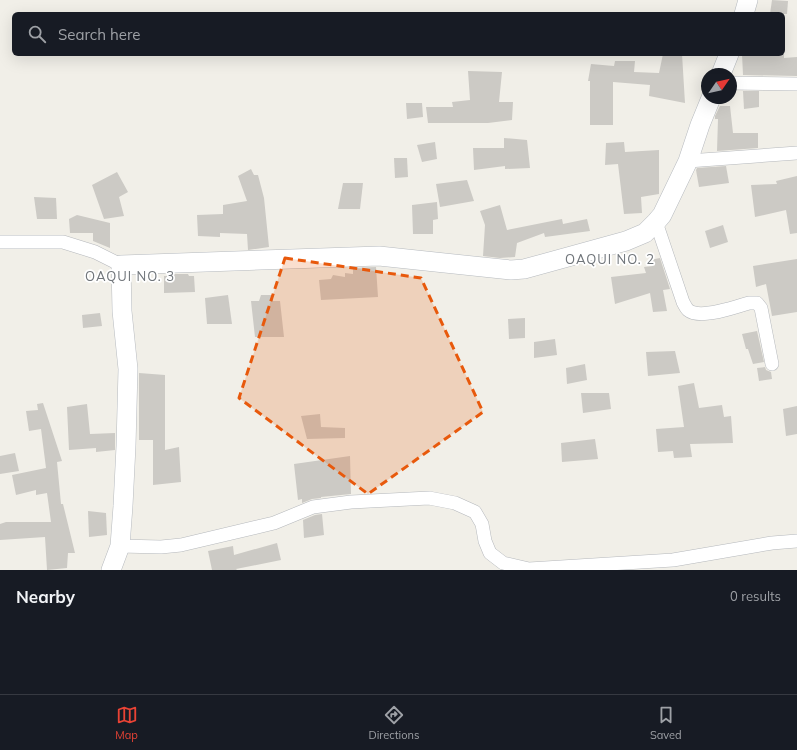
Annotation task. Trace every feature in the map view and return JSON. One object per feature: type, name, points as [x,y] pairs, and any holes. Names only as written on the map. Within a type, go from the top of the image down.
[{"type":"street","points":[[745,12],[748,0]]},
{"type":"street","points":[[723,68],[728,56]]},
{"type":"street","points":[[737,83],[797,84]]},
{"type":"street","points":[[0,242],[63,242],[95,252],[121,265],[379,256],[511,270],[524,269],[626,241],[645,233],[662,215],[688,161],[709,104]]},
{"type":"street","points":[[688,161],[797,153]]},
{"type":"street","points":[[656,222],[683,302],[688,309],[695,313],[704,314],[749,303],[756,303],[761,308],[772,364]]},
{"type":"street","points":[[111,570],[120,546],[128,369],[122,311],[121,265]]},
{"type":"street","points":[[120,546],[161,547],[181,545],[274,523],[313,507],[352,502],[429,498],[455,502],[475,512],[482,524],[485,541],[490,553],[503,563],[529,569],[673,560],[772,543],[797,541]]},
{"type":"highlighted area","points":[[285,258],[421,278],[483,412],[368,494],[239,398]]},
{"type":"building","points":[[772,0],[788,1],[787,14],[785,14],[785,12],[770,12]]},
{"type":"building","points":[[663,56],[682,56],[685,103],[649,96],[650,85],[613,82],[613,125],[590,125],[590,81],[588,81],[591,64],[614,66],[615,61],[635,61],[634,72],[659,73]]},
{"type":"building","points":[[742,56],[784,56],[784,58],[797,57],[797,76],[743,75]]},
{"type":"building","points":[[468,71],[502,72],[499,102],[513,102],[512,120],[488,123],[428,123],[426,107],[453,107],[452,102],[470,100]]},
{"type":"building","points":[[743,91],[759,91],[759,107],[744,109]]},
{"type":"building","points":[[406,103],[422,103],[423,117],[407,119]]},
{"type":"building","points":[[720,106],[730,106],[733,133],[758,133],[758,148],[717,151],[718,119],[715,119],[715,116]]},
{"type":"building","points":[[504,138],[527,140],[530,168],[505,169],[505,166],[474,170],[473,148],[504,148]]},
{"type":"building","points":[[435,142],[437,159],[422,162],[417,145]]},
{"type":"building","points":[[624,142],[625,152],[659,150],[659,194],[641,197],[642,213],[624,214],[618,164],[605,165],[606,143]]},
{"type":"building","points":[[394,158],[407,158],[408,177],[395,178]]},
{"type":"building","points":[[726,166],[729,183],[699,187],[696,170],[697,168]]},
{"type":"building","points":[[251,169],[254,175],[258,175],[264,198],[269,247],[248,250],[247,234],[220,233],[220,237],[198,236],[197,215],[223,214],[223,205],[247,201],[238,176]]},
{"type":"building","points":[[117,172],[128,192],[119,197],[124,216],[104,219],[92,185]]},
{"type":"building","points":[[797,176],[797,233],[790,234],[786,210],[755,217],[751,185],[777,184],[776,181]]},
{"type":"building","points":[[467,180],[474,201],[440,207],[436,184]]},
{"type":"building","points":[[343,183],[363,183],[360,209],[338,209]]},
{"type":"building","points":[[34,197],[56,198],[57,219],[37,219]]},
{"type":"building","points":[[437,202],[438,219],[433,220],[433,234],[413,234],[412,205]]},
{"type":"building","points":[[500,205],[507,230],[562,219],[563,224],[587,219],[590,231],[545,237],[544,233],[517,243],[515,257],[500,258],[483,256],[485,225],[480,211]]},
{"type":"building","points":[[77,215],[110,223],[110,248],[93,241],[93,233],[70,233],[69,219]]},
{"type":"building","points":[[723,225],[728,242],[710,248],[705,231]]},
{"type":"building","points":[[660,258],[670,289],[663,290],[667,311],[653,312],[650,293],[615,304],[611,277],[646,273],[644,267],[653,266],[650,260]]},
{"type":"building","points":[[797,259],[797,312],[772,316],[766,284],[756,287],[753,266]]},
{"type":"building","points":[[376,267],[378,297],[321,300],[319,280],[331,279],[333,275],[345,277],[345,273],[353,274],[353,268]]},
{"type":"building","points":[[169,274],[188,274],[189,276],[194,276],[195,292],[164,293],[164,276],[169,276]]},
{"type":"building","points":[[228,295],[232,324],[207,324],[205,298]]},
{"type":"building","points":[[261,295],[272,295],[273,301],[280,301],[284,337],[255,337],[251,301],[259,301]]},
{"type":"building","points":[[100,313],[102,326],[83,328],[82,315]]},
{"type":"building","points":[[525,318],[525,338],[509,339],[508,319]]},
{"type":"building","points":[[757,331],[764,362],[753,364],[748,349],[746,349],[742,334]]},
{"type":"building","points":[[555,339],[557,355],[534,358],[534,342]]},
{"type":"building","points":[[675,351],[680,373],[648,376],[646,352]]},
{"type":"building","points":[[585,364],[587,380],[567,384],[566,368]]},
{"type":"building","points":[[765,367],[766,370],[771,372],[772,379],[759,381],[757,368]]},
{"type":"building","points":[[139,373],[165,375],[165,450],[179,447],[181,482],[153,485],[153,440],[139,440]]},
{"type":"building","points":[[694,383],[699,408],[722,405],[724,417],[731,416],[733,443],[690,444],[692,457],[674,458],[673,451],[658,452],[656,429],[684,427],[678,386]]},
{"type":"building","points":[[581,393],[609,393],[611,409],[583,413]]},
{"type":"building","points":[[43,403],[62,461],[57,462],[61,504],[63,504],[75,553],[68,553],[67,568],[47,570],[45,537],[0,540],[0,524],[6,522],[51,522],[47,493],[36,495],[36,490],[16,495],[12,475],[46,468],[41,429],[29,431],[26,411],[38,410],[37,404]]},
{"type":"building","points":[[87,404],[90,434],[115,433],[115,450],[96,452],[96,448],[69,450],[67,407]]},
{"type":"building","points":[[797,406],[797,434],[786,436],[783,409]]},
{"type":"building","points":[[320,414],[321,427],[345,428],[345,438],[307,439],[301,416]]},
{"type":"building","points":[[595,439],[598,459],[562,462],[561,443]]},
{"type":"building","points":[[15,453],[19,471],[0,474],[0,456]]},
{"type":"building","points":[[350,456],[351,494],[321,497],[302,503],[302,499],[298,500],[294,464]]},
{"type":"building","points":[[88,511],[106,513],[107,535],[89,537]]},
{"type":"building","points":[[322,514],[324,535],[304,538],[303,520]]},
{"type":"building","points":[[277,543],[281,560],[236,569],[237,570],[212,570],[208,551],[233,546],[234,555]]},
{"type":"district","name":"OAQUI NO. 2","points":[[610,259]]},
{"type":"district","name":"OAQUI NO. 3","points":[[130,276]]}]
